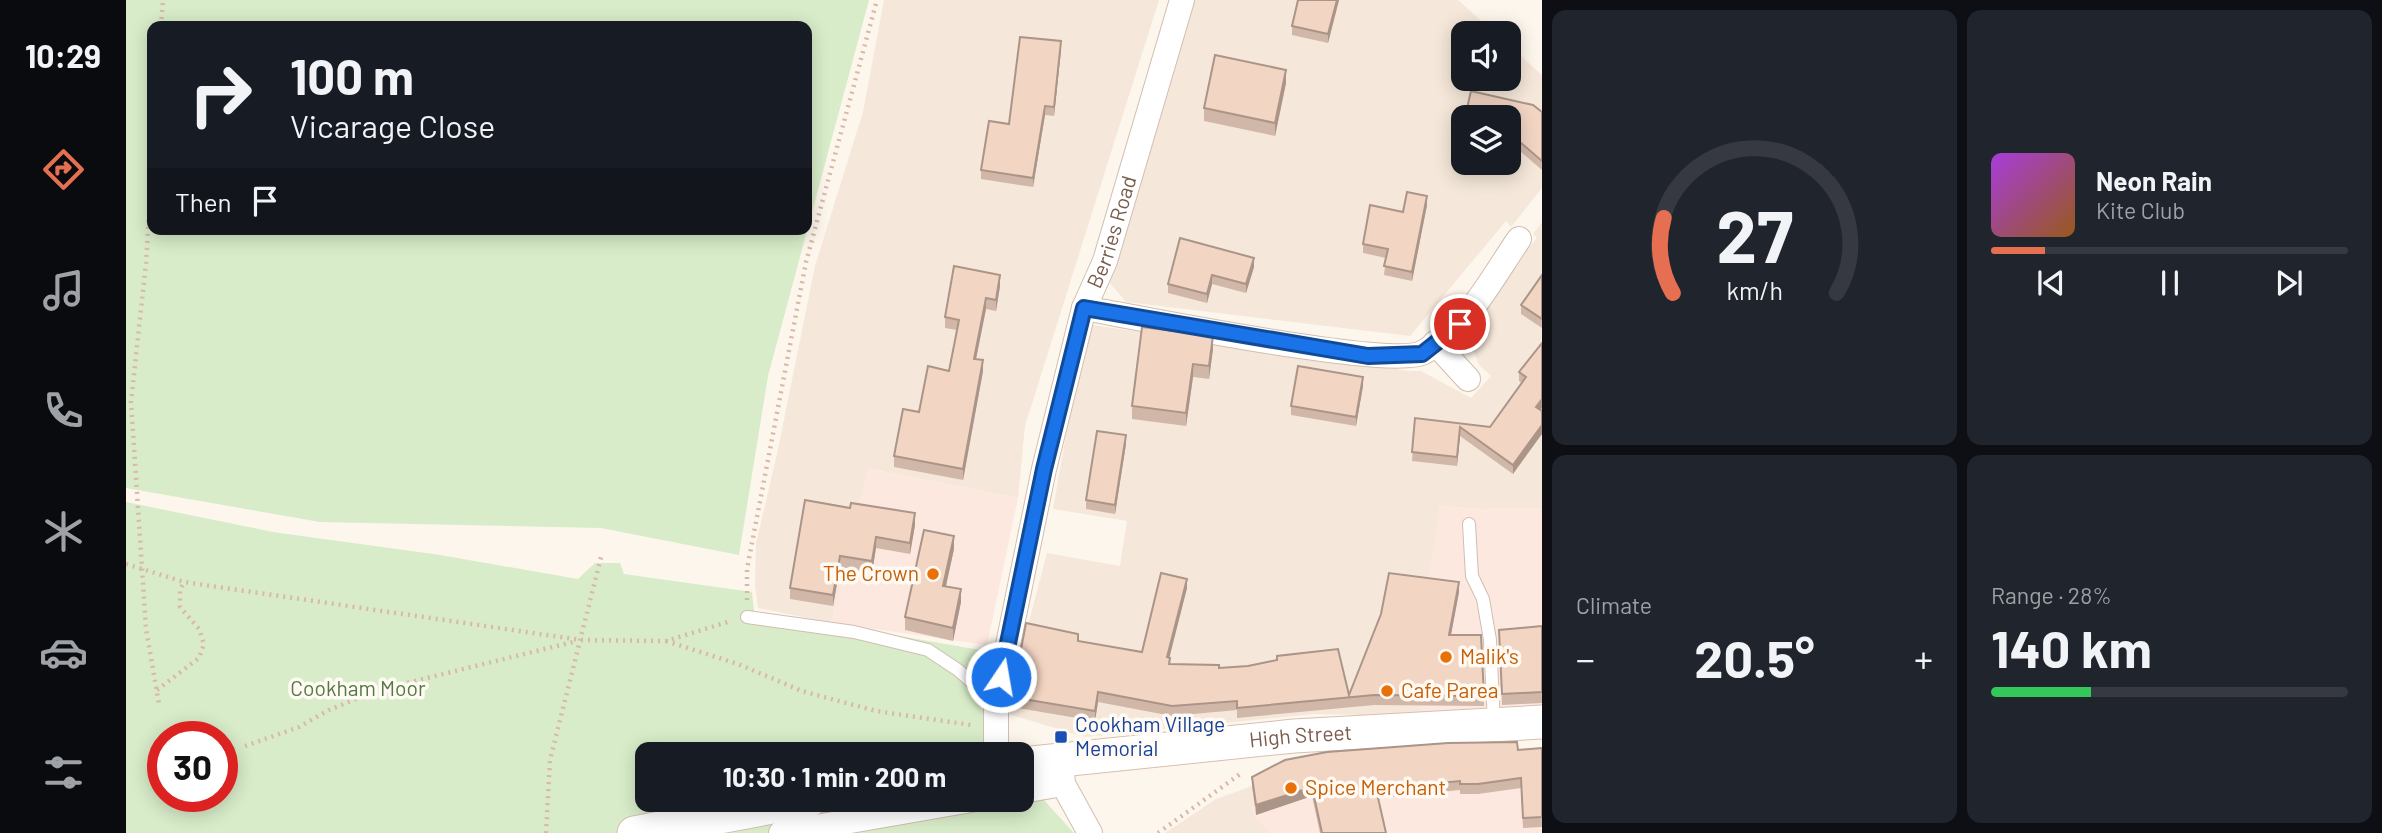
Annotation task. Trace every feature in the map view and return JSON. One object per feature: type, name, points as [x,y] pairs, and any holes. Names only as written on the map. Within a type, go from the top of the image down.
[{"type":"main road","name":"High Street","points":[[1034,766],[1062,771],[1294,736],[1542,722]]},
{"type":"main road","points":[[634,833],[746,812]]},
{"type":"street","name":"Berries Road","points":[[996,742],[996,703],[1044,469],[1084,308],[1105,261],[1182,0]]},
{"type":"street","points":[[1084,308],[1368,356],[1422,354],[1460,324],[1519,239]]},
{"type":"street","points":[[1435,344],[1468,379]]},
{"type":"street","points":[[1034,785],[1062,771],[1090,833]]},
{"type":"street","points":[[781,833],[902,812]]},
{"type":"lane","points":[[1469,524],[1472,576],[1483,599],[1490,640],[1494,724]]},
{"type":"lane","points":[[747,617],[854,632],[928,650],[958,670],[996,703]]},
{"type":"path","points":[[161,21],[163,0]]},
{"type":"path","points":[[666,641],[747,617],[747,569],[806,262],[877,0]]},
{"type":"path","points":[[148,235],[131,402],[146,629],[159,704]]},
{"type":"path","points":[[546,833],[550,760],[601,557]]},
{"type":"path","points":[[126,564],[141,566],[184,582],[581,640],[666,641],[738,664],[802,691],[876,711],[969,724]]},
{"type":"path","points":[[157,690],[199,659],[204,644],[199,629],[180,607],[180,590],[184,582]]},
{"type":"path","points":[[245,746],[299,727],[329,710],[378,690],[581,640]]},
{"type":"path","points":[[1158,833],[1251,767]]},
{"type":"shaded area","points":[[884,0],[1159,0],[1025,426],[1018,498],[869,469],[831,623],[758,608],[755,586],[756,543],[815,266],[863,112]]},
{"type":"shaded area","points":[[1194,0],[1458,0],[1482,21],[1451,21],[1451,91],[1521,91],[1521,56],[1542,75],[1542,188],[1511,227],[1506,221],[1410,336],[1126,302],[1109,282]]},
{"type":"shaded area","points":[[1542,222],[1542,508],[1480,509],[1440,506],[1424,716],[1314,714],[1085,737],[1005,713],[1047,553],[1120,566],[1127,521],[1053,509],[1071,407],[1093,325],[1421,371],[1471,398],[1491,376],[1479,365],[1471,345],[1470,327],[1478,310],[1537,238],[1533,234]]},
{"type":"shaded area","points":[[868,469],[1018,498],[987,645],[831,623]]},
{"type":"shaded area","points":[[1440,506],[1480,509],[1542,508],[1542,710],[1424,716],[1418,706],[1414,669]]},
{"type":"shaded area","points":[[1542,749],[1542,833],[1271,833],[1254,816],[1252,786]]},
{"type":"shaded area","points":[[1252,786],[1254,816],[1271,833],[1165,833],[1216,799]]},
{"type":"green space","points":[[126,0],[869,0],[812,212],[812,21],[147,21],[147,235],[806,235],[768,376],[739,555],[601,528],[320,522],[126,488]]},
{"type":"green space","name":"Cookham Moor","points":[[126,502],[273,532],[440,555],[578,579],[595,563],[620,563],[624,574],[752,592],[755,620],[761,612],[986,651],[987,726],[996,742],[635,742],[635,812],[1034,812],[1034,789],[1074,833],[126,833]]},
{"type":"building","points":[[1298,0],[1337,0],[1328,34],[1292,26]]},
{"type":"building","points":[[1020,37],[1061,41],[1054,107],[1045,106],[1033,178],[981,170],[989,121],[1009,124]]},
{"type":"building","points":[[1215,55],[1286,70],[1275,123],[1204,108]]},
{"type":"building","points":[[1471,91],[1533,105],[1542,112],[1542,161],[1521,143],[1521,105],[1468,105]]},
{"type":"building","points":[[1407,192],[1427,196],[1412,272],[1384,266],[1388,249],[1363,244],[1370,205],[1403,212]]},
{"type":"building","points":[[1180,238],[1254,258],[1246,284],[1212,275],[1207,294],[1168,284]]},
{"type":"building","points":[[954,266],[1000,275],[996,300],[986,298],[974,359],[983,360],[963,469],[894,456],[903,409],[919,412],[928,366],[949,371],[959,320],[945,317]]},
{"type":"building","points":[[1542,275],[1542,319],[1521,305]]},
{"type":"building","points":[[1142,327],[1213,336],[1209,366],[1193,364],[1186,413],[1132,406]]},
{"type":"building","points":[[1542,343],[1542,399],[1536,407],[1542,411],[1542,425],[1513,465],[1460,427],[1457,457],[1412,452],[1415,418],[1490,427],[1526,377],[1519,372]]},
{"type":"building","points":[[1298,366],[1363,377],[1356,417],[1291,406]]},
{"type":"building","points":[[1097,431],[1126,435],[1115,505],[1086,500]]},
{"type":"building","points":[[805,500],[850,508],[851,503],[915,513],[910,543],[876,537],[872,561],[840,556],[833,595],[790,588]]},
{"type":"building","name":"The Crown","points":[[924,530],[954,536],[943,586],[961,589],[953,628],[905,617]]},
{"type":"building","points":[[1161,573],[1187,579],[1167,657],[1170,658],[1169,664],[1219,665],[1219,668],[1248,666],[1277,660],[1277,656],[1338,649],[1349,695],[1381,614],[1389,573],[1459,582],[1449,635],[1481,635],[1484,696],[1374,695],[1237,708],[1237,701],[1172,706],[1098,692],[1095,711],[1012,697],[1026,623],[1078,634],[1078,641],[1142,652]]},
{"type":"building","points":[[1542,626],[1542,692],[1502,694],[1499,630]]},
{"type":"building","points":[[1517,742],[1518,750],[1542,748],[1542,817],[1523,818],[1521,778],[1478,784],[1460,784],[1460,781],[1376,789],[1386,833],[1322,833],[1312,787],[1256,805],[1252,777],[1285,760],[1327,752],[1448,743]]},
{"type":"place","name":"The Crown","points":[[933,574]]},
{"type":"place","name":"Malik's","points":[[1446,657]]},
{"type":"place","name":"Cafe Parea","points":[[1387,691]]},
{"type":"place","name":"Cookham Village Memorial","points":[[1061,737]]},
{"type":"place","name":"Spice Merchant","points":[[1291,788]]},
{"type":"route","points":[[1001,677],[1044,469],[1084,308],[1368,356],[1422,354],[1460,324]]}]
